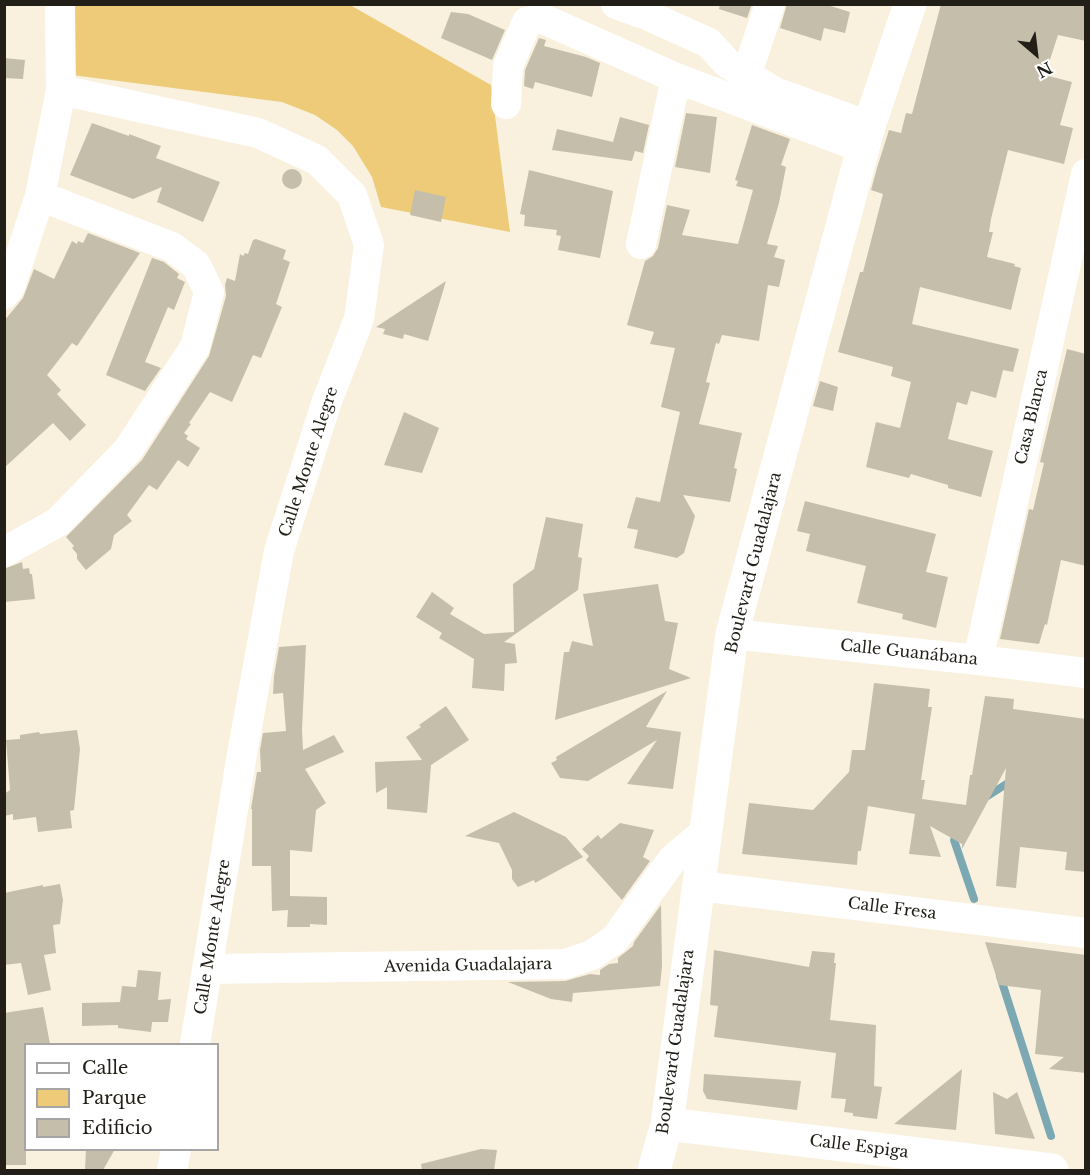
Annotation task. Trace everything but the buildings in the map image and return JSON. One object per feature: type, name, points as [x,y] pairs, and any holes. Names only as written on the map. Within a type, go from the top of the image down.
[{"type":"main road","name":"Boulevard Guadalajara","points":[[654,1170],[667,1124],[732,634],[866,137],[910,4]]},
{"type":"main road","name":"Calle Espiga","points":[[667,1124],[1052,1170]]},
{"type":"street","points":[[4,294],[10,287],[40,196],[61,90],[60,4]]},
{"type":"street","points":[[616,4],[649,10],[709,43],[727,63],[746,76],[866,137]]},
{"type":"street","points":[[746,76],[770,4]]},
{"type":"street","points":[[506,104],[508,66],[527,22],[541,18],[676,78],[866,137]]},
{"type":"street","points":[[641,244],[676,78]]},
{"type":"street","name":"Calle Monte Alegre","points":[[61,90],[258,133],[317,160],[352,195],[369,245],[359,319],[327,401],[279,551],[242,754],[195,1043]]},
{"type":"street","name":"Casa Blanca","points":[[978,660],[1086,174]]},
{"type":"street","points":[[4,552],[58,522],[128,450],[195,346],[209,292],[196,265],[172,247],[40,196]]},
{"type":"street","name":"Calle Guanábana","points":[[732,634],[1086,673]]},
{"type":"street","name":"Avenida Guadalajara","points":[[208,969],[565,964],[592,955],[615,939],[672,860],[705,832]]},
{"type":"street","name":"Calle Fresa","points":[[699,885],[1086,933]]},
{"type":"street","points":[[172,1170],[176,1151]]},
{"type":"green space","points":[[73,5],[350,5],[491,85],[510,232],[381,207],[372,177],[353,146],[337,130],[315,115],[282,102],[72,75]]},
{"type":"waterway","points":[[986,797],[1011,781]]},
{"type":"waterway","points":[[959,833],[954,840],[974,899]]},
{"type":"waterway","points":[[1000,976],[1051,1136]]}]
